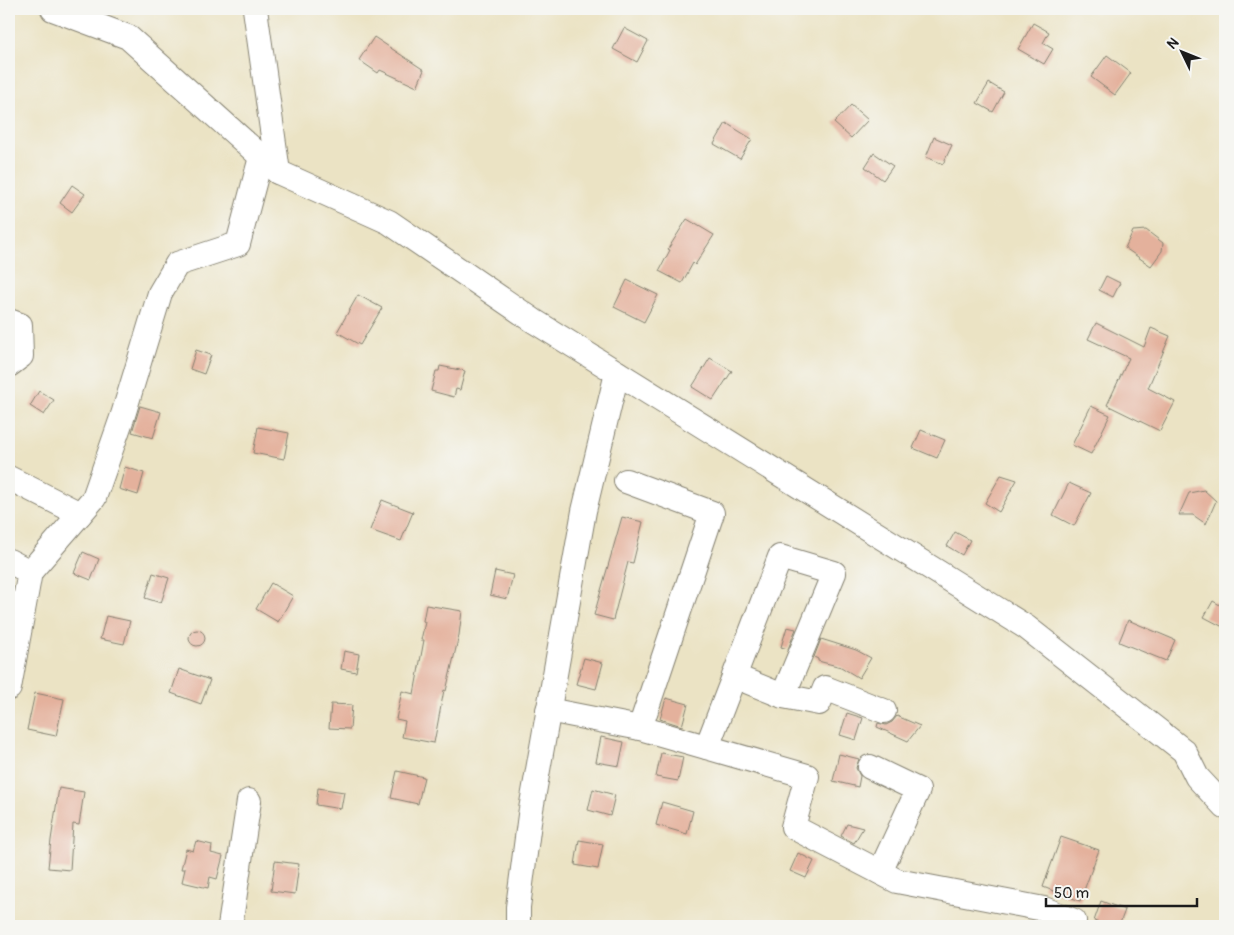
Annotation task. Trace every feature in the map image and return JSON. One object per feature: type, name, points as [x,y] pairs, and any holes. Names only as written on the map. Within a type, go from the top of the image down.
[{"type":"street","points":[[53,9],[128,37],[270,164],[388,222],[534,321],[1026,627],[1184,751],[1197,777],[1225,807]]},
{"type":"street","points":[[9,688],[30,572],[94,498],[123,415],[160,293],[177,264],[238,244],[270,164],[255,9]]},
{"type":"street","points":[[9,321],[20,325],[21,356],[9,365]]},
{"type":"street","points":[[518,926],[518,908],[530,815],[548,710],[584,511],[617,373]]},
{"type":"street","points":[[9,478],[80,514]]},
{"type":"street","points":[[626,482],[712,513],[640,728]]},
{"type":"street","points":[[707,747],[780,557],[834,573],[783,696]]},
{"type":"street","points":[[9,561],[30,572]]},
{"type":"street","points":[[734,676],[783,696],[819,703],[825,688],[884,711]]},
{"type":"street","points":[[548,710],[640,728],[807,776],[793,827],[897,880],[1044,909],[1074,921]]},
{"type":"street","points":[[870,767],[918,790],[880,872]]},
{"type":"street","points":[[230,926],[249,801]]},
{"type":"building","points":[[1033,23],[1049,32],[1043,43],[1053,49],[1044,64],[1018,49]]},
{"type":"building","points":[[624,28],[648,41],[637,62],[613,49]]},
{"type":"building","points":[[374,37],[424,70],[417,87],[380,70],[378,73],[359,60]]},
{"type":"building","points":[[1107,55],[1131,73],[1115,95],[1091,77]]},
{"type":"building","points":[[989,83],[1004,92],[993,112],[977,103]]},
{"type":"building","points":[[851,105],[868,120],[851,138],[834,123]]},
{"type":"building","points":[[726,123],[752,139],[740,159],[714,144]]},
{"type":"building","points":[[934,137],[952,145],[943,164],[926,157]]},
{"type":"building","points":[[874,153],[893,166],[883,180],[865,167]]},
{"type":"building","points":[[72,185],[85,194],[72,212],[60,203]]},
{"type":"building","points":[[687,219],[714,235],[695,265],[693,263],[682,283],[659,271],[670,250],[668,249]]},
{"type":"building","points":[[1146,230],[1163,243],[1162,251],[1151,266],[1125,248],[1133,231]]},
{"type":"building","points":[[1106,276],[1120,283],[1113,297],[1099,290]]},
{"type":"building","points":[[627,280],[658,295],[644,322],[614,307]]},
{"type":"building","points":[[358,295],[382,308],[360,345],[337,332]]},
{"type":"building","points":[[1096,323],[1144,347],[1151,328],[1170,336],[1148,388],[1175,402],[1160,431],[1107,405],[1129,358],[1088,339]]},
{"type":"building","points":[[196,350],[211,355],[204,374],[190,369]]},
{"type":"building","points":[[710,358],[732,371],[713,400],[692,387]]},
{"type":"building","points":[[440,366],[465,371],[460,390],[456,389],[454,397],[431,391],[436,371],[439,371]]},
{"type":"building","points":[[39,391],[54,400],[44,415],[30,406]]},
{"type":"building","points":[[140,406],[161,412],[153,438],[132,432]]},
{"type":"building","points":[[1091,406],[1110,415],[1091,454],[1072,445]]},
{"type":"building","points":[[258,427],[289,433],[284,459],[253,453]]},
{"type":"building","points":[[921,430],[945,440],[937,458],[913,448]]},
{"type":"building","points":[[125,467],[144,473],[138,495],[119,489]]},
{"type":"building","points":[[1001,475],[1017,480],[999,512],[985,503]]},
{"type":"building","points":[[1069,483],[1091,493],[1074,526],[1053,515]]},
{"type":"building","points":[[1204,490],[1216,501],[1206,524],[1193,515],[1179,515],[1189,493]]},
{"type":"building","points":[[382,500],[413,512],[401,541],[370,530]]},
{"type":"building","points":[[622,517],[643,522],[633,563],[628,562],[613,620],[594,615]]},
{"type":"building","points":[[955,532],[970,540],[962,555],[947,546]]},
{"type":"building","points":[[83,552],[99,559],[91,580],[74,573]]},
{"type":"building","points":[[495,571],[513,575],[507,599],[490,595]]},
{"type":"building","points":[[153,573],[169,578],[161,603],[145,598]]},
{"type":"building","points":[[271,583],[293,596],[278,622],[256,609]]},
{"type":"building","points":[[1213,601],[1225,608],[1225,628],[1204,617]]},
{"type":"building","points":[[426,605],[462,611],[459,635],[446,691],[444,690],[434,743],[402,737],[405,721],[396,719],[402,691],[414,694],[424,640],[421,640]]},
{"type":"building","points":[[106,616],[130,621],[124,644],[100,639]]},
{"type":"building","points":[[1128,620],[1175,640],[1166,661],[1119,642]]},
{"type":"building","points":[[787,627],[796,629],[788,649],[781,647]]},
{"type":"building","points":[[194,630],[200,630],[205,635],[203,644],[194,646],[189,641],[189,635]]},
{"type":"building","points":[[821,639],[856,650],[871,658],[859,678],[841,667],[818,661],[814,657]]},
{"type":"building","points":[[344,651],[359,654],[356,672],[341,669]]},
{"type":"building","points":[[584,658],[603,663],[596,689],[576,684]]},
{"type":"building","points":[[179,669],[210,680],[201,704],[171,693]]},
{"type":"building","points":[[35,693],[64,699],[56,736],[27,730]]},
{"type":"building","points":[[666,698],[688,704],[682,726],[660,719]]},
{"type":"building","points":[[331,704],[352,705],[350,729],[329,728]]},
{"type":"building","points":[[847,713],[863,718],[856,740],[840,735]]},
{"type":"building","points":[[897,716],[920,726],[908,741],[877,727],[878,723],[886,725]]},
{"type":"building","points":[[601,737],[624,742],[619,766],[596,762]]},
{"type":"building","points":[[661,753],[683,757],[678,781],[656,777]]},
{"type":"building","points":[[839,754],[859,759],[856,768],[860,776],[858,787],[833,781]]},
{"type":"building","points":[[397,771],[424,777],[418,804],[391,798]]},
{"type":"building","points":[[59,788],[84,792],[79,825],[73,824],[70,870],[48,868]]},
{"type":"building","points":[[318,788],[344,792],[341,809],[316,805]]},
{"type":"building","points":[[593,789],[615,795],[610,816],[588,810]]},
{"type":"building","points":[[662,802],[693,811],[687,834],[656,825]]},
{"type":"building","points":[[847,824],[863,828],[854,843],[841,836]]},
{"type":"building","points":[[1061,837],[1099,850],[1080,901],[1043,887]]},
{"type":"building","points":[[579,840],[603,844],[598,869],[575,865]]},
{"type":"building","points":[[196,841],[212,845],[211,853],[223,856],[217,879],[210,877],[208,888],[182,882],[185,869],[181,869],[186,849],[193,851]]},
{"type":"building","points":[[798,853],[814,861],[806,878],[790,871]]},
{"type":"building","points":[[275,861],[299,864],[295,894],[271,891]]},
{"type":"building","points":[[1101,901],[1125,910],[1119,926],[1108,926],[1094,921]]}]
